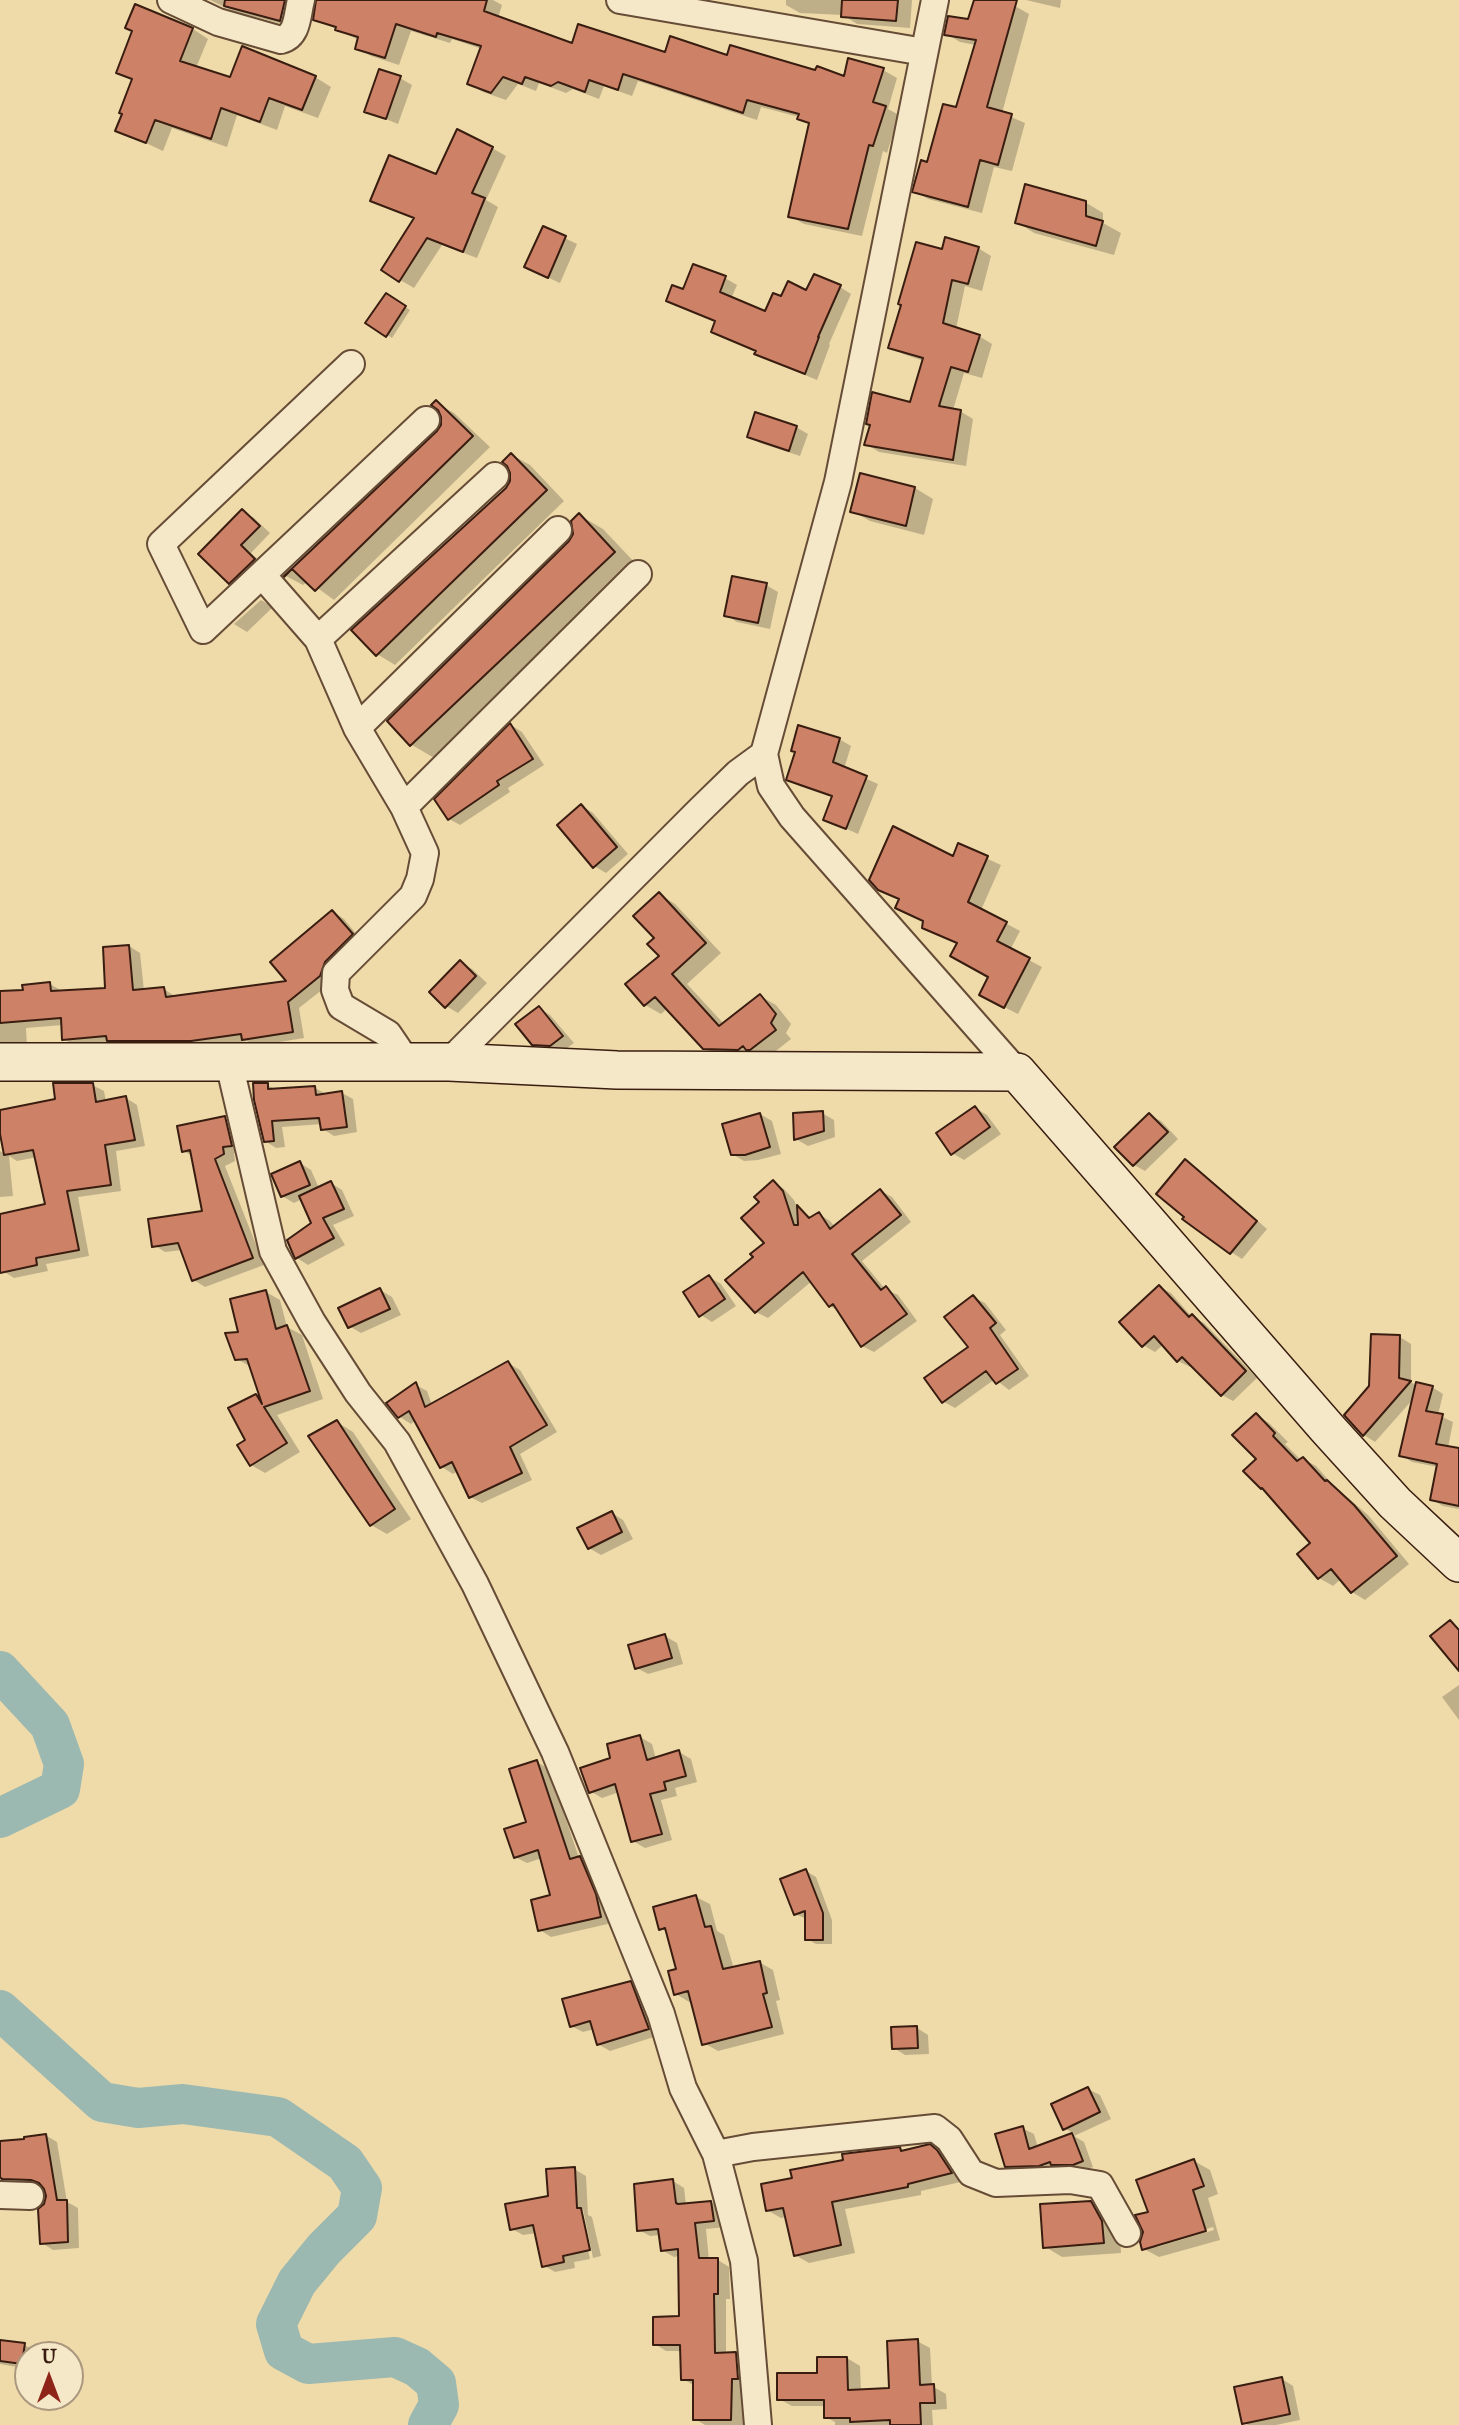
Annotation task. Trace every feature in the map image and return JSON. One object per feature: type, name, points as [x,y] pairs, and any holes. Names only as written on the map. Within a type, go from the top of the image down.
[{"type":"street","points":[[171,0],[218,22],[281,40],[292,36],[301,0]]},
{"type":"street","points":[[620,0],[924,52]]},
{"type":"street","points":[[935,0],[838,482],[764,754],[771,786],[792,817],[1327,1428],[1395,1503],[1459,1563]]},
{"type":"street","points":[[351,364],[162,544],[204,630],[426,420]]},
{"type":"street","points":[[318,639],[495,476]]},
{"type":"street","points":[[356,728],[558,530]]},
{"type":"street","points":[[404,807],[638,574]]},
{"type":"street","points":[[262,575],[318,639],[356,728],[404,807],[425,853],[420,879],[413,896],[336,973],[334,983],[341,1006],[388,1034],[407,1062]]},
{"type":"street","points":[[449,1062],[700,810],[764,754]]},
{"type":"street","points":[[0,1062],[449,1062],[617,1070],[1017,1072]]},
{"type":"street","points":[[229,1063],[273,1251],[312,1322],[358,1393],[397,1442],[475,1584],[555,1752],[661,2014],[683,2088],[716,2154],[744,2261],[758,2425]]},
{"type":"street","points":[[716,2154],[935,2128],[949,2139],[971,2174],[996,2183],[1070,2180],[1100,2185],[1127,2233]]},
{"type":"street","points":[[0,2194],[30,2196]]},
{"type":"building","points":[[225,0],[285,0],[280,21],[224,6]]},
{"type":"building","points":[[316,0],[487,0],[484,11],[572,43],[578,24],[665,52],[670,36],[727,55],[730,45],[815,70],[817,66],[844,76],[848,58],[884,68],[873,102],[886,106],[873,146],[869,145],[848,229],[788,217],[809,123],[797,119],[799,114],[747,100],[743,113],[623,74],[618,90],[589,80],[585,92],[558,82],[551,86],[525,77],[522,84],[503,77],[491,93],[467,84],[481,46],[437,33],[436,37],[396,24],[385,58],[355,49],[358,37],[313,20]]},
{"type":"building","points":[[842,0],[898,0],[896,21],[841,17]]},
{"type":"building","points":[[974,0],[1017,0],[987,107],[1012,114],[998,165],[980,160],[968,207],[912,192],[921,160],[927,162],[943,104],[956,107],[976,40],[944,35],[948,16],[968,19]]},
{"type":"building","points":[[135,4],[193,28],[180,61],[230,77],[242,46],[316,76],[302,110],[269,98],[260,122],[221,108],[211,139],[155,120],[146,143],[115,131],[132,79],[116,73],[132,31],[125,28]]},
{"type":"building","points":[[379,69],[401,76],[386,119],[364,112]]},
{"type":"building","points":[[457,129],[493,147],[472,193],[485,198],[463,252],[427,238],[399,282],[381,270],[414,218],[370,201],[389,155],[436,174]]},
{"type":"building","points":[[1025,184],[1086,201],[1086,216],[1103,221],[1096,246],[1015,223]]},
{"type":"building","points":[[543,226],[566,236],[548,278],[524,267]]},
{"type":"building","points":[[945,237],[979,247],[968,284],[952,280],[943,323],[980,335],[968,372],[951,367],[939,406],[961,410],[953,460],[864,445],[870,425],[866,424],[872,392],[910,402],[923,358],[888,348],[916,242],[942,249]]},
{"type":"building","points":[[693,264],[726,276],[720,292],[765,311],[773,293],[781,296],[788,281],[806,290],[814,274],[841,285],[805,374],[754,354],[756,351],[711,332],[715,321],[666,301],[672,285],[683,289]]},
{"type":"building","points":[[386,293],[406,306],[386,337],[365,323]]},
{"type":"building","points":[[436,400],[473,436],[315,591],[292,569],[284,577],[284,576],[437,431],[441,425],[441,417],[438,410],[431,405]]},
{"type":"building","points":[[755,412],[797,426],[789,451],[747,437]]},
{"type":"building","points":[[511,453],[547,490],[376,656],[351,630],[506,488],[510,473],[502,462]]},
{"type":"building","points":[[860,473],[915,487],[906,526],[850,512]]},
{"type":"building","points":[[242,509],[260,526],[241,545],[255,559],[229,584],[198,554]]},
{"type":"building","points":[[579,513],[615,552],[410,746],[387,721],[569,541],[573,534],[571,521]]},
{"type":"building","points":[[732,576],[767,583],[758,623],[724,616]]},
{"type":"building","points":[[510,723],[533,759],[497,781],[499,785],[448,820],[434,799]]},
{"type":"building","points":[[798,725],[840,738],[833,762],[867,776],[846,829],[823,820],[832,796],[786,780],[795,752],[791,751]]},
{"type":"building","points":[[581,804],[617,847],[593,868],[557,825]]},
{"type":"building","points":[[893,826],[953,856],[958,843],[988,856],[968,902],[1007,922],[997,941],[1030,958],[1004,1008],[979,995],[988,977],[950,956],[957,943],[922,928],[923,921],[895,908],[899,899],[878,890],[869,880]]},
{"type":"building","points":[[659,892],[706,943],[672,974],[719,1026],[760,994],[776,1014],[771,1023],[776,1030],[750,1050],[743,1046],[738,1050],[703,1049],[655,997],[644,1006],[625,984],[659,956],[647,944],[654,938],[633,916]]},
{"type":"building","points":[[332,910],[353,934],[325,962],[320,976],[288,1002],[293,1032],[242,1040],[241,1034],[191,1041],[107,1041],[106,1036],[62,1040],[61,1018],[0,1023],[0,991],[23,990],[22,985],[50,982],[51,991],[105,988],[103,947],[129,945],[133,990],[164,987],[166,997],[286,981],[270,962]]},
{"type":"building","points":[[460,960],[476,976],[445,1008],[429,992]]},
{"type":"building","points":[[539,1006],[563,1036],[550,1046],[532,1045],[515,1024]]},
{"type":"building","points":[[53,1083],[93,1083],[96,1102],[126,1096],[135,1140],[105,1145],[111,1185],[67,1191],[79,1250],[36,1258],[37,1265],[0,1273],[0,1214],[45,1204],[33,1150],[4,1155],[0,1134],[0,1110],[55,1099]]},
{"type":"building","points":[[253,1083],[268,1083],[268,1089],[315,1086],[316,1095],[342,1091],[347,1127],[321,1130],[319,1118],[272,1121],[274,1141],[264,1142],[254,1100]]},
{"type":"building","points":[[975,1106],[990,1127],[951,1155],[936,1133]]},
{"type":"building","points":[[823,1111],[824,1131],[794,1140],[793,1113]]},
{"type":"building","points":[[760,1113],[770,1147],[745,1155],[731,1155],[722,1124]]},
{"type":"building","points":[[1149,1113],[1168,1132],[1133,1166],[1114,1147]]},
{"type":"building","points":[[225,1116],[232,1146],[223,1147],[224,1154],[215,1159],[253,1258],[192,1281],[178,1243],[152,1247],[148,1219],[202,1211],[190,1150],[182,1152],[177,1126]]},
{"type":"building","points":[[1185,1159],[1257,1221],[1230,1254],[1182,1219],[1184,1217],[1156,1194]]},
{"type":"building","points":[[300,1161],[310,1185],[281,1197],[271,1174]]},
{"type":"building","points":[[773,1180],[783,1191],[794,1225],[798,1225],[797,1205],[809,1218],[819,1212],[830,1229],[880,1189],[901,1215],[852,1254],[881,1290],[886,1286],[907,1314],[861,1347],[833,1304],[829,1307],[803,1272],[755,1313],[725,1280],[753,1257],[750,1254],[764,1243],[741,1218],[759,1202],[754,1197]]},
{"type":"building","points":[[331,1181],[344,1209],[323,1218],[334,1238],[295,1259],[287,1240],[311,1223],[299,1196]]},
{"type":"building","points":[[709,1275],[725,1299],[699,1317],[683,1292]]},
{"type":"building","points":[[1159,1285],[1189,1317],[1192,1314],[1246,1371],[1221,1396],[1182,1357],[1177,1362],[1154,1336],[1142,1347],[1119,1322]]},
{"type":"building","points":[[380,1288],[390,1309],[348,1328],[338,1308]]},
{"type":"building","points":[[266,1290],[276,1329],[287,1325],[310,1391],[264,1407],[287,1443],[250,1466],[237,1445],[245,1440],[228,1408],[256,1394],[262,1404],[247,1359],[235,1360],[225,1333],[238,1332],[230,1299]]},
{"type":"building","points":[[973,1295],[996,1323],[990,1328],[1018,1369],[996,1384],[986,1371],[942,1403],[924,1378],[968,1347],[944,1317]]},
{"type":"building","points":[[1371,1334],[1400,1335],[1399,1378],[1411,1381],[1363,1436],[1344,1415],[1369,1386]]},
{"type":"building","points":[[508,1361],[547,1425],[510,1447],[522,1473],[469,1498],[452,1462],[440,1468],[409,1411],[398,1418],[386,1403],[416,1382],[425,1407]]},
{"type":"building","points":[[1416,1382],[1433,1386],[1426,1411],[1443,1414],[1436,1444],[1459,1448],[1459,1506],[1430,1500],[1437,1464],[1399,1456]]},
{"type":"building","points":[[1256,1413],[1297,1461],[1303,1457],[1325,1481],[1354,1505],[1397,1556],[1351,1593],[1331,1569],[1318,1579],[1297,1554],[1310,1543],[1262,1488],[1243,1471],[1256,1459],[1232,1435]]},
{"type":"building","points":[[337,1420],[395,1509],[370,1526],[308,1436]]},
{"type":"building","points":[[612,1511],[622,1532],[588,1549],[577,1528]]},
{"type":"building","points":[[1450,1620],[1459,1630],[1459,1671],[1430,1636]]},
{"type":"building","points":[[665,1634],[672,1658],[635,1669],[628,1645]]},
{"type":"building","points":[[640,1735],[647,1760],[679,1750],[686,1776],[664,1782],[666,1790],[650,1794],[662,1834],[631,1842],[615,1784],[589,1793],[580,1768],[610,1758],[607,1744]]},
{"type":"building","points":[[537,1760],[570,1859],[580,1856],[596,1894],[601,1917],[538,1931],[531,1900],[550,1895],[538,1850],[514,1858],[504,1829],[526,1822],[509,1769]]},
{"type":"building","points":[[806,1869],[823,1913],[823,1940],[805,1940],[805,1911],[794,1915],[780,1879]]},
{"type":"building","points":[[696,1895],[705,1927],[711,1926],[723,1969],[760,1961],[767,1993],[763,1994],[772,2027],[702,2045],[688,1991],[674,1995],[668,1971],[676,1969],[665,1928],[659,1930],[653,1907]]},
{"type":"building","points":[[631,1981],[649,2029],[597,2045],[590,2021],[570,2027],[562,1999]]},
{"type":"building","points":[[917,2026],[918,2048],[892,2049],[891,2027]]},
{"type":"building","points":[[1088,2087],[1100,2112],[1063,2130],[1051,2104]]},
{"type":"building","points":[[1023,2126],[1029,2149],[1072,2133],[1083,2161],[1073,2165],[1051,2165],[1050,2162],[1039,2166],[1005,2167],[995,2134]]},
{"type":"building","points":[[46,2134],[57,2200],[67,2200],[68,2242],[40,2244],[38,2209],[44,2204],[46,2196],[39,2183],[0,2177],[0,2141]]},
{"type":"building","points":[[930,2144],[952,2173],[908,2184],[908,2187],[832,2202],[841,2245],[794,2256],[783,2208],[766,2211],[761,2184],[792,2178],[790,2170],[843,2160],[842,2154],[900,2147],[901,2151]]},
{"type":"building","points":[[1194,2159],[1204,2186],[1193,2190],[1206,2231],[1142,2250],[1140,2242],[1143,2232],[1135,2215],[1148,2212],[1136,2180]]},
{"type":"building","points":[[575,2167],[577,2208],[581,2208],[590,2250],[563,2256],[564,2262],[542,2267],[533,2225],[510,2230],[505,2204],[548,2196],[546,2169]]},
{"type":"building","points":[[673,2179],[676,2203],[711,2201],[714,2221],[695,2223],[699,2258],[718,2258],[718,2294],[714,2294],[715,2353],[736,2352],[738,2379],[732,2379],[731,2420],[693,2420],[693,2380],[681,2380],[680,2345],[653,2345],[653,2317],[679,2316],[678,2249],[661,2251],[658,2229],[637,2231],[634,2184]]},
{"type":"building","points":[[1091,2201],[1102,2221],[1104,2243],[1043,2248],[1040,2204]]},
{"type":"building","points":[[918,2339],[920,2385],[934,2384],[935,2403],[920,2403],[921,2425],[890,2425],[890,2420],[850,2422],[850,2418],[824,2418],[824,2400],[777,2400],[777,2373],[817,2373],[817,2357],[847,2357],[848,2390],[889,2388],[887,2341]]},
{"type":"building","points":[[0,2340],[14,2342],[14,2363],[0,2361]]},
{"type":"building","points":[[1282,2377],[1290,2414],[1242,2424],[1234,2387]]},
{"type":"waterway","points":[[0,1671],[50,1725],[64,1764],[60,1789],[0,1818]]},
{"type":"waterway","points":[[0,2010],[102,2102],[138,2108],[183,2104],[278,2117],[345,2163],[362,2188],[357,2216],[324,2249],[297,2282],[276,2324],[284,2351],[308,2364],[395,2357],[417,2367],[436,2383],[439,2405],[428,2425]]}]
